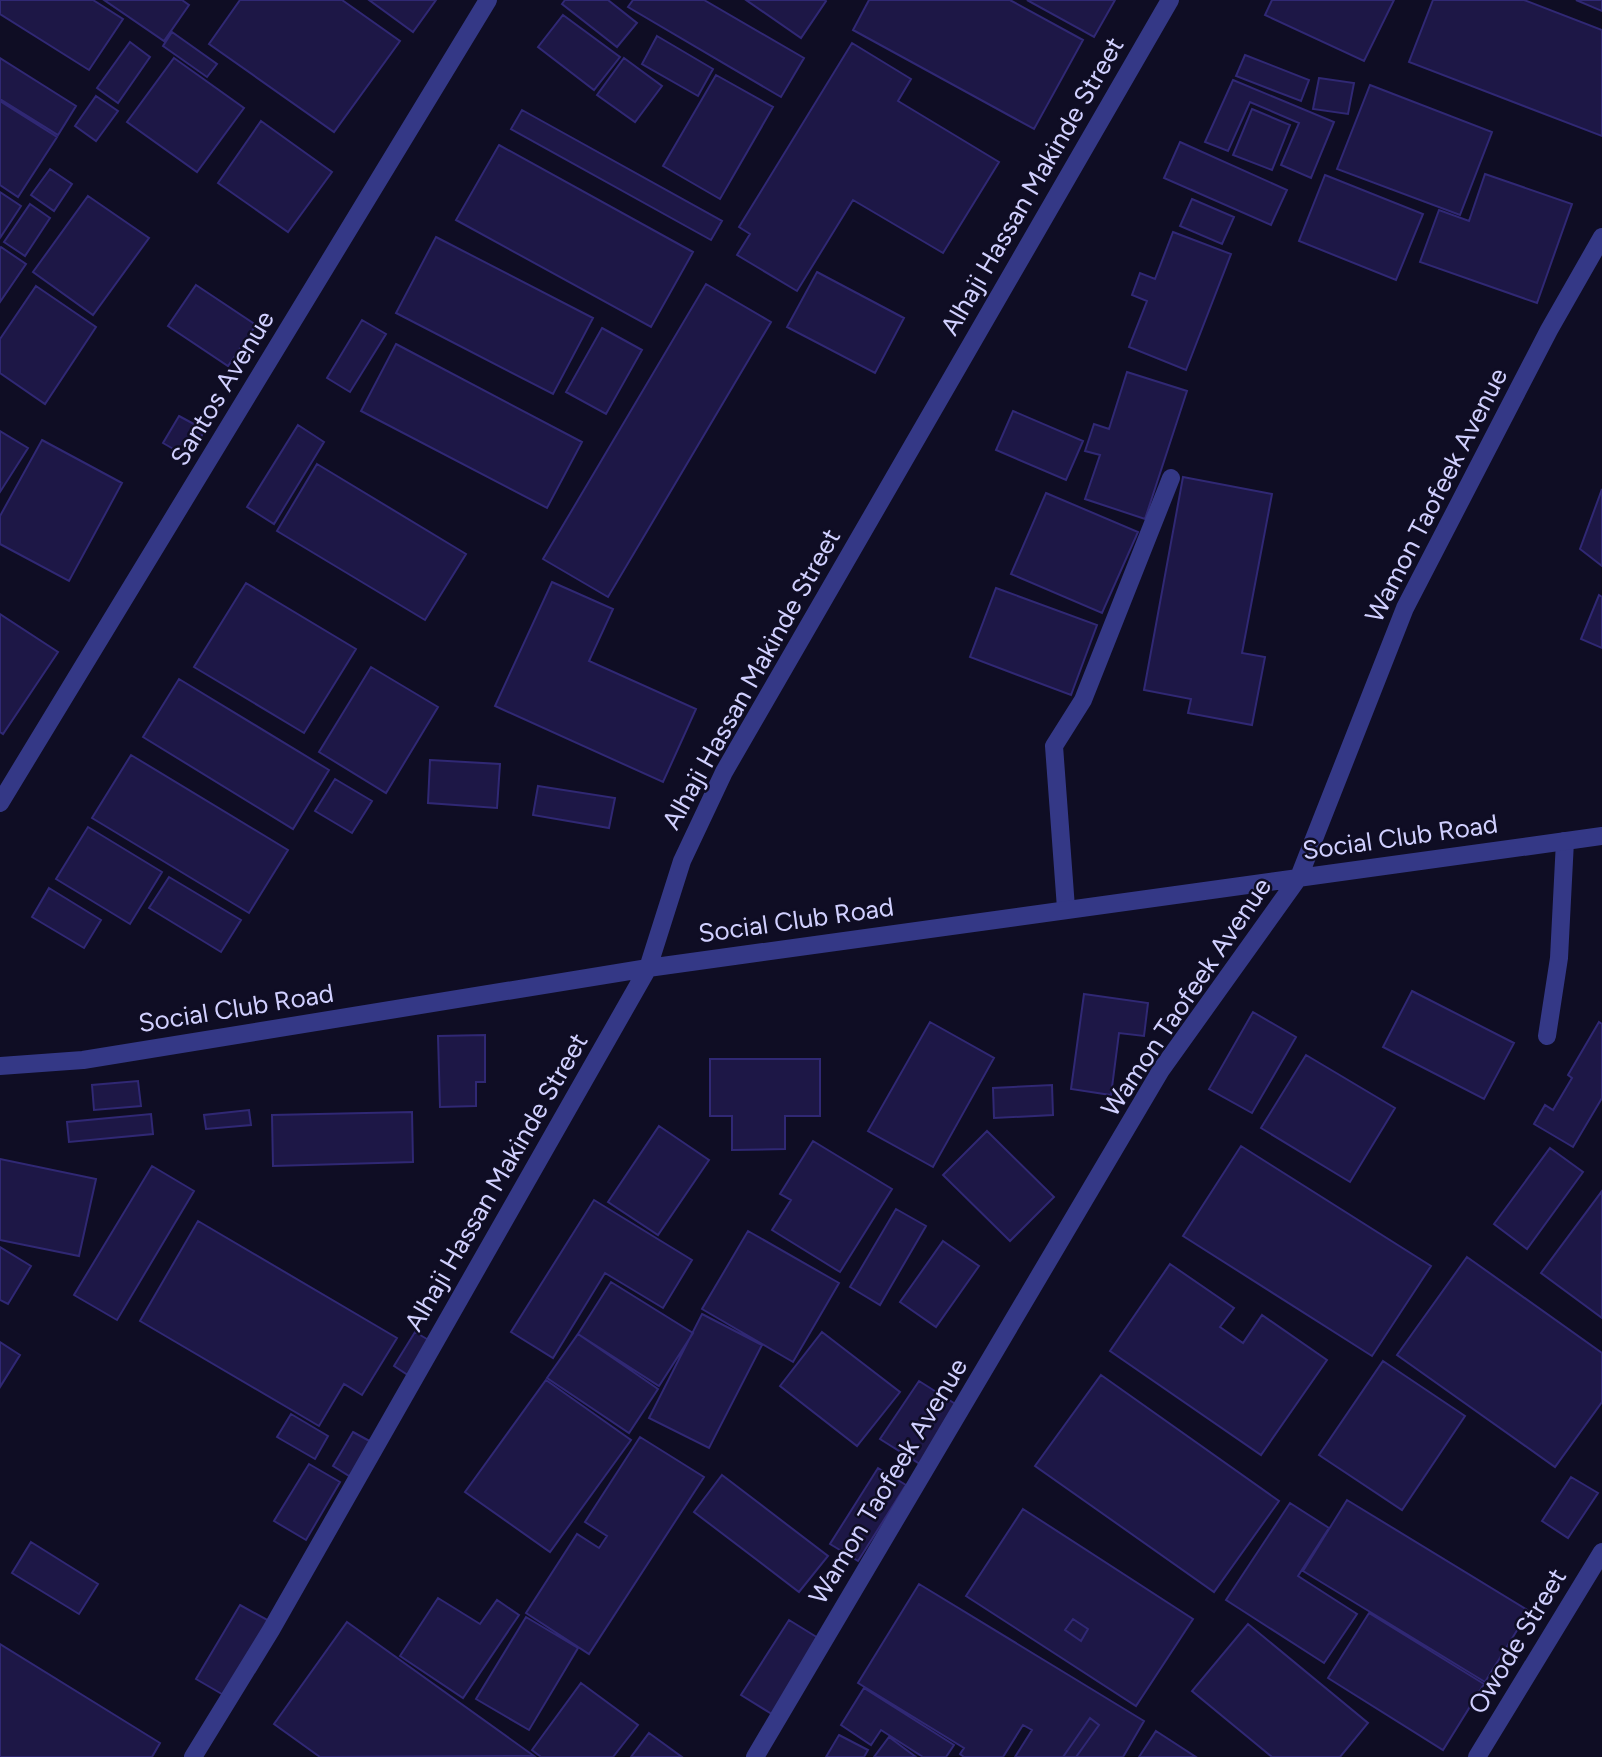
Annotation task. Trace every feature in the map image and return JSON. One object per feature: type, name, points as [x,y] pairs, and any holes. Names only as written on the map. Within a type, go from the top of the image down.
[{"type":"street","name":"Santos Avenue","points":[[0,803],[488,0]]},
{"type":"street","name":"Alhaji Hassan Makinde Street","points":[[192,1757],[278,1618],[648,968],[682,861],[724,772],[1170,0]]},
{"type":"street","name":"Wamon Taofeek Avenue","points":[[755,1757],[1161,1070],[1299,877],[1405,608],[1549,330],[1602,237]]},
{"type":"street","points":[[1066,908],[1054,746],[1083,700],[1171,478]]},
{"type":"street","name":"Social Club Road","points":[[0,1066],[83,1060],[648,968],[1066,908],[1602,836]]},
{"type":"street","points":[[1547,1036],[1559,958],[1565,841]]},
{"type":"street","name":"Owode Street","points":[[1477,1757],[1602,1552]]},
{"type":"building","points":[[0,0],[93,0],[123,19],[89,70],[0,14]]},
{"type":"building","points":[[104,0],[182,0],[189,5],[164,41]]},
{"type":"building","points":[[240,0],[342,0],[400,41],[334,132],[209,44]]},
{"type":"building","points":[[369,0],[436,0],[413,32]]},
{"type":"building","points":[[565,0],[608,0],[637,23],[617,47],[562,4]]},
{"type":"building","points":[[633,0],[704,0],[804,58],[781,97],[628,7]]},
{"type":"building","points":[[746,0],[825,0],[826,1],[801,38]]},
{"type":"building","points":[[869,0],[1010,0],[1083,40],[1034,129],[853,30]]},
{"type":"building","points":[[1027,0],[1115,0],[1094,37]]},
{"type":"building","points":[[1272,0],[1394,0],[1364,61],[1265,15]]},
{"type":"building","points":[[1433,0],[1524,0],[1602,30],[1602,136],[1409,62]]},
{"type":"building","points":[[1576,0],[1602,0],[1602,11]]},
{"type":"building","points":[[563,15],[620,57],[594,90],[538,47]]},
{"type":"building","points":[[172,32],[217,64],[207,77],[163,46]]},
{"type":"building","points":[[657,36],[713,69],[698,96],[642,64]]},
{"type":"building","points":[[130,42],[150,57],[118,103],[97,88]]},
{"type":"building","points":[[852,43],[911,79],[898,101],[999,162],[943,253],[853,200],[797,291],[737,255],[750,234],[739,227]]},
{"type":"building","points":[[1245,55],[1309,80],[1301,101],[1236,76]]},
{"type":"building","points":[[0,58],[76,106],[58,135],[0,99]]},
{"type":"building","points":[[174,58],[244,108],[197,172],[127,122]]},
{"type":"building","points":[[624,58],[662,86],[635,122],[597,95]]},
{"type":"building","points":[[716,75],[773,107],[720,199],[663,166]]},
{"type":"building","points":[[1319,78],[1354,83],[1348,114],[1313,109]]},
{"type":"building","points":[[1233,80],[1334,122],[1311,178],[1281,165],[1299,123],[1250,102],[1228,151],[1205,142]]},
{"type":"building","points":[[1370,85],[1492,132],[1460,215],[1337,169]]},
{"type":"building","points":[[96,96],[118,111],[96,141],[75,126]]},
{"type":"building","points":[[0,101],[57,137],[18,197],[0,185]]},
{"type":"building","points":[[1252,109],[1290,125],[1272,170],[1233,155]]},
{"type":"building","points":[[522,110],[722,221],[711,240],[511,129]]},
{"type":"building","points":[[261,121],[332,172],[288,232],[218,183]]},
{"type":"building","points":[[1180,142],[1287,190],[1271,225],[1164,178]]},
{"type":"building","points":[[499,145],[693,252],[651,327],[456,220]]},
{"type":"building","points":[[50,169],[72,184],[54,211],[31,195]]},
{"type":"building","points":[[1485,174],[1572,204],[1537,303],[1420,262],[1439,210],[1469,221]]},
{"type":"building","points":[[1325,175],[1423,214],[1396,280],[1299,241]]},
{"type":"building","points":[[0,192],[21,206],[0,238]]},
{"type":"building","points":[[88,196],[149,238],[93,315],[33,272]]},
{"type":"building","points":[[1192,199],[1234,217],[1222,244],[1180,226]]},
{"type":"building","points":[[30,204],[50,218],[25,256],[4,242]]},
{"type":"building","points":[[1173,232],[1231,254],[1186,370],[1129,347],[1147,301],[1132,295],[1140,273],[1155,279]]},
{"type":"building","points":[[436,237],[593,318],[553,394],[396,313]]},
{"type":"building","points":[[0,248],[26,264],[0,302]]},
{"type":"building","points":[[817,272],[904,318],[875,373],[787,327]]},
{"type":"building","points":[[706,284],[771,322],[608,597],[543,559]]},
{"type":"building","points":[[196,285],[256,325],[228,366],[168,326]]},
{"type":"building","points":[[36,286],[96,327],[45,404],[0,373],[0,339]]},
{"type":"building","points":[[362,320],[386,334],[350,392],[327,378]]},
{"type":"building","points":[[602,328],[642,350],[606,414],[566,392]]},
{"type":"building","points":[[396,344],[582,442],[547,508],[361,411]]},
{"type":"building","points":[[1127,372],[1187,391],[1145,519],[1085,499],[1100,455],[1085,451],[1094,424],[1109,429]]},
{"type":"building","points":[[1013,411],[1083,441],[1066,480],[996,450]]},
{"type":"building","points":[[179,416],[205,430],[189,458],[163,443]]},
{"type":"building","points":[[298,425],[324,442],[274,524],[247,507]]},
{"type":"building","points":[[0,431],[28,448],[0,492]]},
{"type":"building","points":[[42,440],[122,483],[69,581],[0,544],[0,516]]},
{"type":"building","points":[[317,464],[466,554],[425,620],[277,531]]},
{"type":"building","points":[[1183,477],[1272,494],[1242,653],[1265,657],[1252,725],[1188,713],[1191,699],[1144,690]]},
{"type":"building","points":[[1602,489],[1602,566],[1580,549]]},
{"type":"building","points":[[1046,493],[1138,532],[1102,613],[1011,574]]},
{"type":"building","points":[[552,582],[613,609],[589,661],[696,709],[663,782],[495,706]]},
{"type":"building","points":[[246,583],[356,649],[304,733],[194,667]]},
{"type":"building","points":[[996,588],[1097,625],[1071,695],[970,657]]},
{"type":"building","points":[[1599,595],[1602,597],[1602,648],[1581,639]]},
{"type":"building","points":[[0,614],[58,652],[3,734],[0,732]]},
{"type":"building","points":[[371,667],[438,707],[386,793],[319,752]]},
{"type":"building","points":[[179,679],[329,770],[293,829],[143,737]]},
{"type":"building","points":[[131,755],[288,850],[249,913],[92,818]]},
{"type":"building","points":[[430,760],[500,764],[497,808],[428,803]]},
{"type":"building","points":[[335,779],[372,801],[352,833],[315,811]]},
{"type":"building","points":[[538,786],[615,798],[609,828],[533,815]]},
{"type":"building","points":[[88,827],[162,872],[130,924],[56,879]]},
{"type":"building","points":[[169,877],[241,920],[221,952],[149,908]]},
{"type":"building","points":[[49,888],[101,920],[84,948],[32,917]]},
{"type":"building","points":[[1412,991],[1514,1043],[1484,1099],[1383,1047]]},
{"type":"building","points":[[1084,994],[1148,1003],[1144,1036],[1119,1033],[1111,1095],[1071,1089]]},
{"type":"building","points":[[1253,1012],[1296,1037],[1252,1113],[1209,1089]]},
{"type":"building","points":[[930,1022],[994,1058],[933,1167],[868,1131]]},
{"type":"building","points":[[1599,1022],[1602,1024],[1602,1098],[1573,1147],[1534,1124],[1545,1105],[1553,1110],[1572,1078],[1568,1075]]},
{"type":"building","points":[[485,1035],[485,1082],[476,1082],[476,1106],[440,1107],[438,1036]]},
{"type":"building","points":[[1306,1055],[1395,1108],[1350,1182],[1261,1128]]},
{"type":"building","points":[[710,1059],[820,1059],[820,1116],[785,1116],[785,1149],[732,1150],[732,1116],[710,1116]]},
{"type":"building","points":[[138,1081],[141,1106],[94,1110],[92,1085]]},
{"type":"building","points":[[1052,1085],[1053,1115],[994,1118],[993,1088]]},
{"type":"building","points":[[249,1110],[251,1125],[206,1129],[204,1115]]},
{"type":"building","points":[[412,1112],[413,1162],[273,1166],[272,1115]]},
{"type":"building","points":[[151,1114],[153,1134],[69,1142],[67,1122]]},
{"type":"building","points":[[659,1126],[709,1160],[658,1235],[608,1202]]},
{"type":"building","points":[[987,1131],[1054,1197],[1010,1241],[943,1175]]},
{"type":"building","points":[[813,1141],[892,1189],[840,1272],[772,1230],[791,1200],[780,1194]]},
{"type":"building","points":[[1241,1146],[1431,1266],[1372,1356],[1183,1236]]},
{"type":"building","points":[[1550,1148],[1583,1172],[1527,1249],[1494,1224]]},
{"type":"building","points":[[0,1159],[96,1179],[79,1256],[0,1240]]},
{"type":"building","points":[[152,1166],[194,1191],[117,1320],[74,1295]]},
{"type":"building","points":[[1602,1191],[1602,1318],[1541,1273]]},
{"type":"building","points":[[594,1200],[692,1260],[663,1308],[605,1273],[553,1358],[511,1332]]},
{"type":"building","points":[[896,1209],[926,1226],[880,1305],[850,1287]]},
{"type":"building","points":[[198,1221],[397,1338],[362,1395],[344,1384],[319,1426],[140,1321]]},
{"type":"building","points":[[748,1231],[839,1283],[793,1362],[702,1309]]},
{"type":"building","points":[[943,1241],[979,1266],[936,1327],[900,1302]]},
{"type":"building","points":[[0,1247],[31,1266],[8,1304],[0,1300]]},
{"type":"building","points":[[1467,1257],[1602,1353],[1602,1402],[1555,1467],[1397,1355]]},
{"type":"building","points":[[1170,1264],[1234,1308],[1220,1327],[1243,1343],[1262,1315],[1327,1360],[1261,1455],[1110,1351]]},
{"type":"building","points":[[611,1282],[693,1333],[659,1386],[578,1334]]},
{"type":"building","points":[[702,1314],[762,1345],[709,1448],[649,1418]]},
{"type":"building","points":[[415,1332],[432,1342],[411,1377],[394,1366]]},
{"type":"building","points":[[822,1332],[900,1392],[857,1446],[780,1386]]},
{"type":"building","points":[[578,1334],[658,1389],[629,1433],[547,1378]]},
{"type":"building","points":[[0,1342],[20,1355],[0,1387]]},
{"type":"building","points":[[1383,1361],[1465,1416],[1402,1510],[1319,1455]]},
{"type":"building","points":[[1101,1375],[1279,1501],[1214,1592],[1035,1466]]},
{"type":"building","points":[[546,1380],[631,1440],[550,1552],[465,1492]]},
{"type":"building","points":[[919,1381],[957,1405],[920,1464],[880,1439]]},
{"type":"building","points":[[291,1414],[328,1436],[315,1459],[277,1437]]},
{"type":"building","points":[[353,1432],[375,1444],[354,1479],[333,1466]]},
{"type":"building","points":[[640,1437],[704,1477],[589,1654],[526,1613],[577,1534],[599,1548],[607,1536],[585,1522]]},
{"type":"building","points":[[309,1464],[340,1482],[306,1540],[274,1521]]},
{"type":"building","points":[[878,1468],[906,1485],[858,1561],[830,1544]]},
{"type":"building","points":[[722,1475],[828,1556],[799,1592],[694,1512]]},
{"type":"building","points":[[1571,1477],[1598,1493],[1568,1538],[1542,1521]]},
{"type":"building","points":[[1347,1500],[1529,1611],[1485,1682],[1303,1571]]},
{"type":"building","points":[[1290,1503],[1329,1528],[1298,1576],[1357,1614],[1324,1663],[1226,1600]]},
{"type":"building","points":[[1023,1509],[1193,1619],[1136,1706],[966,1596]]},
{"type":"building","points":[[31,1542],[98,1584],[79,1614],[12,1573]]},
{"type":"building","points":[[919,1584],[1144,1721],[1123,1757],[1015,1757],[1032,1730],[1023,1725],[1003,1757],[964,1757],[960,1754],[964,1748],[858,1683]]},
{"type":"building","points":[[438,1598],[480,1624],[497,1600],[519,1615],[463,1698],[400,1656]]},
{"type":"building","points":[[240,1605],[271,1622],[227,1697],[196,1679]]},
{"type":"building","points":[[1369,1613],[1484,1684],[1443,1750],[1328,1678]]},
{"type":"building","points":[[526,1617],[578,1648],[529,1730],[476,1699]]},
{"type":"building","points":[[1073,1619],[1088,1629],[1081,1641],[1065,1630]]},
{"type":"building","points":[[789,1620],[823,1641],[775,1716],[741,1695]]},
{"type":"building","points":[[347,1622],[534,1756],[320,1757],[274,1724]]},
{"type":"building","points":[[1248,1624],[1368,1723],[1340,1757],[1272,1757],[1192,1691]]},
{"type":"building","points":[[0,1644],[160,1743],[152,1757],[0,1757]]},
{"type":"building","points":[[581,1683],[638,1725],[613,1757],[541,1757],[532,1750]]},
{"type":"building","points":[[864,1688],[954,1745],[946,1757],[923,1757],[881,1730],[871,1745],[841,1725]]},
{"type":"building","points":[[1090,1718],[1099,1725],[1076,1757],[1063,1757]]},
{"type":"building","points":[[1156,1731],[1196,1757],[1139,1757]]},
{"type":"building","points":[[649,1733],[682,1757],[631,1757]]},
{"type":"building","points":[[839,1735],[868,1750],[864,1757],[826,1757]]},
{"type":"building","points":[[889,1737],[916,1757],[874,1757]]}]
